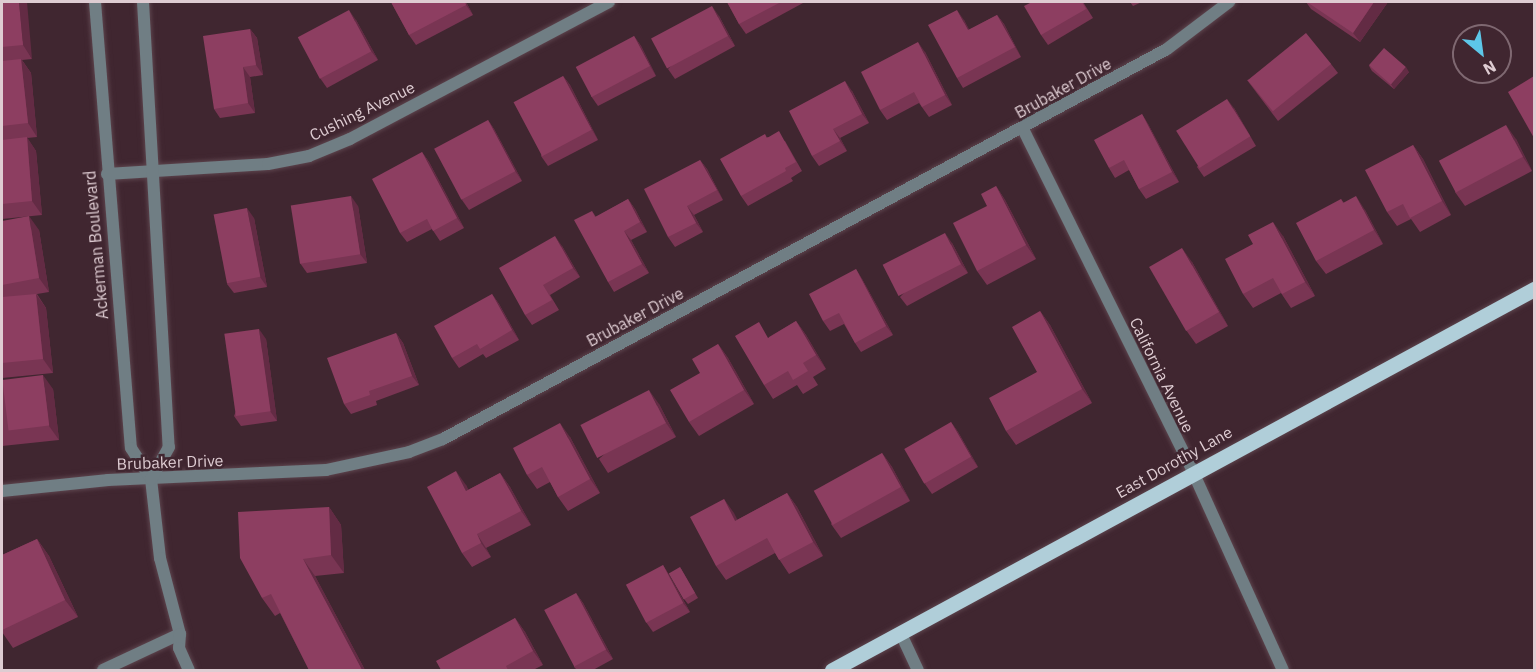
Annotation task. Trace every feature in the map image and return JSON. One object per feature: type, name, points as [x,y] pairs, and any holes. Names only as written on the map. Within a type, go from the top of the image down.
[{"type":"main road","name":"East Dorothy Lane","points":[[832,670],[1193,472],[1534,290]]},
{"type":"street","name":"Ackerman Boulevard","points":[[95,2],[107,174],[131,448],[151,479],[160,558],[180,634],[179,648],[189,670]]},
{"type":"street","points":[[143,2],[170,447],[151,479]]},
{"type":"street","name":"Cushing Avenue","points":[[107,174],[268,164],[309,156],[350,139],[609,2]]},
{"type":"street","name":"Brubaker Drive","points":[[2,491],[151,479],[326,470],[409,452],[443,439],[1023,129],[1167,49],[1229,2]]},
{"type":"street","name":"California Avenue","points":[[1023,129],[1193,472],[1283,670]]},
{"type":"street","points":[[103,670],[180,634]]},
{"type":"street","points":[[900,634],[918,670]]},
{"type":"building","points":[[2,2],[19,2],[23,45],[2,47]]},
{"type":"building","points":[[391,2],[465,2],[466,5],[409,35]]},
{"type":"building","points":[[727,2],[781,2],[739,24]]},
{"type":"building","points":[[1032,2],[1082,2],[1086,9],[1041,35],[1024,6]]},
{"type":"building","points":[[1307,2],[1374,2],[1353,33]]},
{"type":"building","points":[[712,6],[728,36],[667,68],[651,38]]},
{"type":"building","points":[[349,10],[371,51],[320,79],[298,37]]},
{"type":"building","points":[[957,10],[968,30],[997,15],[1015,47],[957,78],[928,25]]},
{"type":"building","points":[[250,29],[256,65],[243,67],[248,103],[214,109],[203,36]]},
{"type":"building","points":[[1306,33],[1331,64],[1273,111],[1248,80]]},
{"type":"building","points":[[634,36],[650,66],[592,97],[576,67]]},
{"type":"building","points":[[918,42],[945,95],[922,107],[914,92],[880,110],[861,72]]},
{"type":"building","points":[[1384,48],[1406,67],[1391,84],[1369,65]]},
{"type":"building","points":[[21,59],[28,123],[2,126],[2,61]]},
{"type":"building","points":[[563,76],[592,130],[542,156],[514,102]]},
{"type":"building","points":[[1534,76],[1534,138],[1508,92]]},
{"type":"building","points":[[845,81],[862,114],[833,129],[840,141],[812,156],[789,111]]},
{"type":"building","points":[[1227,99],[1250,136],[1199,168],[1176,131]]},
{"type":"building","points":[[1142,114],[1172,172],[1139,189],[1124,160],[1109,168],[1094,140]]},
{"type":"building","points":[[488,120],[515,171],[461,200],[434,149]]},
{"type":"building","points":[[1506,125],[1523,157],[1456,192],[1439,161]]},
{"type":"building","points":[[779,131],[796,162],[785,168],[786,171],[741,196],[720,159],[765,134],[767,138]]},
{"type":"building","points":[[27,137],[32,201],[2,204],[2,140]]},
{"type":"building","points":[[1413,145],[1442,201],[1410,218],[1403,204],[1387,212],[1365,170]]},
{"type":"building","points":[[422,152],[457,218],[433,231],[427,219],[400,233],[372,179]]},
{"type":"building","points":[[700,160],[717,190],[687,206],[696,223],[668,237],[644,189]]},
{"type":"building","points":[[996,186],[1026,245],[977,271],[953,223],[987,206],[981,194]]},
{"type":"building","points":[[351,196],[360,254],[300,264],[291,206]]},
{"type":"building","points":[[1356,196],[1374,230],[1316,261],[1296,223],[1341,199],[1343,203]]},
{"type":"building","points":[[628,199],[640,222],[624,231],[642,264],[608,282],[574,220],[592,211],[595,217]]},
{"type":"building","points":[[247,208],[260,277],[227,283],[214,214]]},
{"type":"building","points":[[29,216],[39,278],[2,285],[2,221]]},
{"type":"building","points":[[1273,222],[1305,282],[1282,294],[1273,278],[1243,294],[1225,259],[1253,244],[1248,235]]},
{"type":"building","points":[[945,233],[961,264],[899,296],[883,265]]},
{"type":"building","points":[[555,236],[573,268],[543,285],[552,300],[525,315],[499,268]]},
{"type":"building","points":[[1182,248],[1219,312],[1186,331],[1149,267]]},
{"type":"building","points":[[856,269],[886,326],[855,343],[839,313],[823,321],[809,294]]},
{"type":"building","points":[[36,294],[43,359],[2,363],[2,297]]},
{"type":"building","points":[[492,294],[512,330],[480,349],[477,344],[452,358],[434,326]]},
{"type":"building","points":[[1040,311],[1082,389],[1006,431],[989,398],[1037,372],[1012,327]]},
{"type":"building","points":[[796,321],[816,355],[803,363],[808,371],[793,380],[788,371],[764,385],[735,336],[759,322],[768,338]]},
{"type":"building","points":[[259,329],[271,411],[236,416],[224,334]]},
{"type":"building","points":[[396,333],[412,376],[369,391],[370,395],[344,404],[327,358]]},
{"type":"building","points":[[718,344],[744,390],[689,422],[670,390],[700,373],[692,359]]},
{"type":"building","points":[[43,375],[49,426],[9,431],[2,380]]},
{"type":"building","points":[[649,390],[666,423],[597,458],[580,425]]},
{"type":"building","points":[[951,422],[971,457],[924,484],[904,449]]},
{"type":"building","points":[[560,423],[590,479],[558,497],[542,467],[527,475],[513,448]]},
{"type":"building","points":[[882,453],[901,487],[833,525],[814,491]]},
{"type":"building","points":[[456,471],[466,491],[500,473],[521,511],[477,534],[481,543],[462,553],[427,487]]},
{"type":"building","points":[[787,493],[813,542],[779,560],[767,538],[716,566],[690,517],[724,499],[735,521]]},
{"type":"building","points":[[329,507],[331,555],[303,559],[362,670],[309,670],[271,594],[262,598],[240,558],[238,512]]},
{"type":"building","points":[[37,539],[65,600],[2,630],[2,555]]},
{"type":"building","points":[[663,565],[683,603],[646,623],[626,585]]},
{"type":"building","points":[[680,567],[695,593],[684,599],[669,574]]},
{"type":"building","points":[[576,593],[606,650],[574,666],[544,610]]},
{"type":"building","points":[[515,618],[533,651],[506,666],[508,670],[441,670],[436,661]]}]
